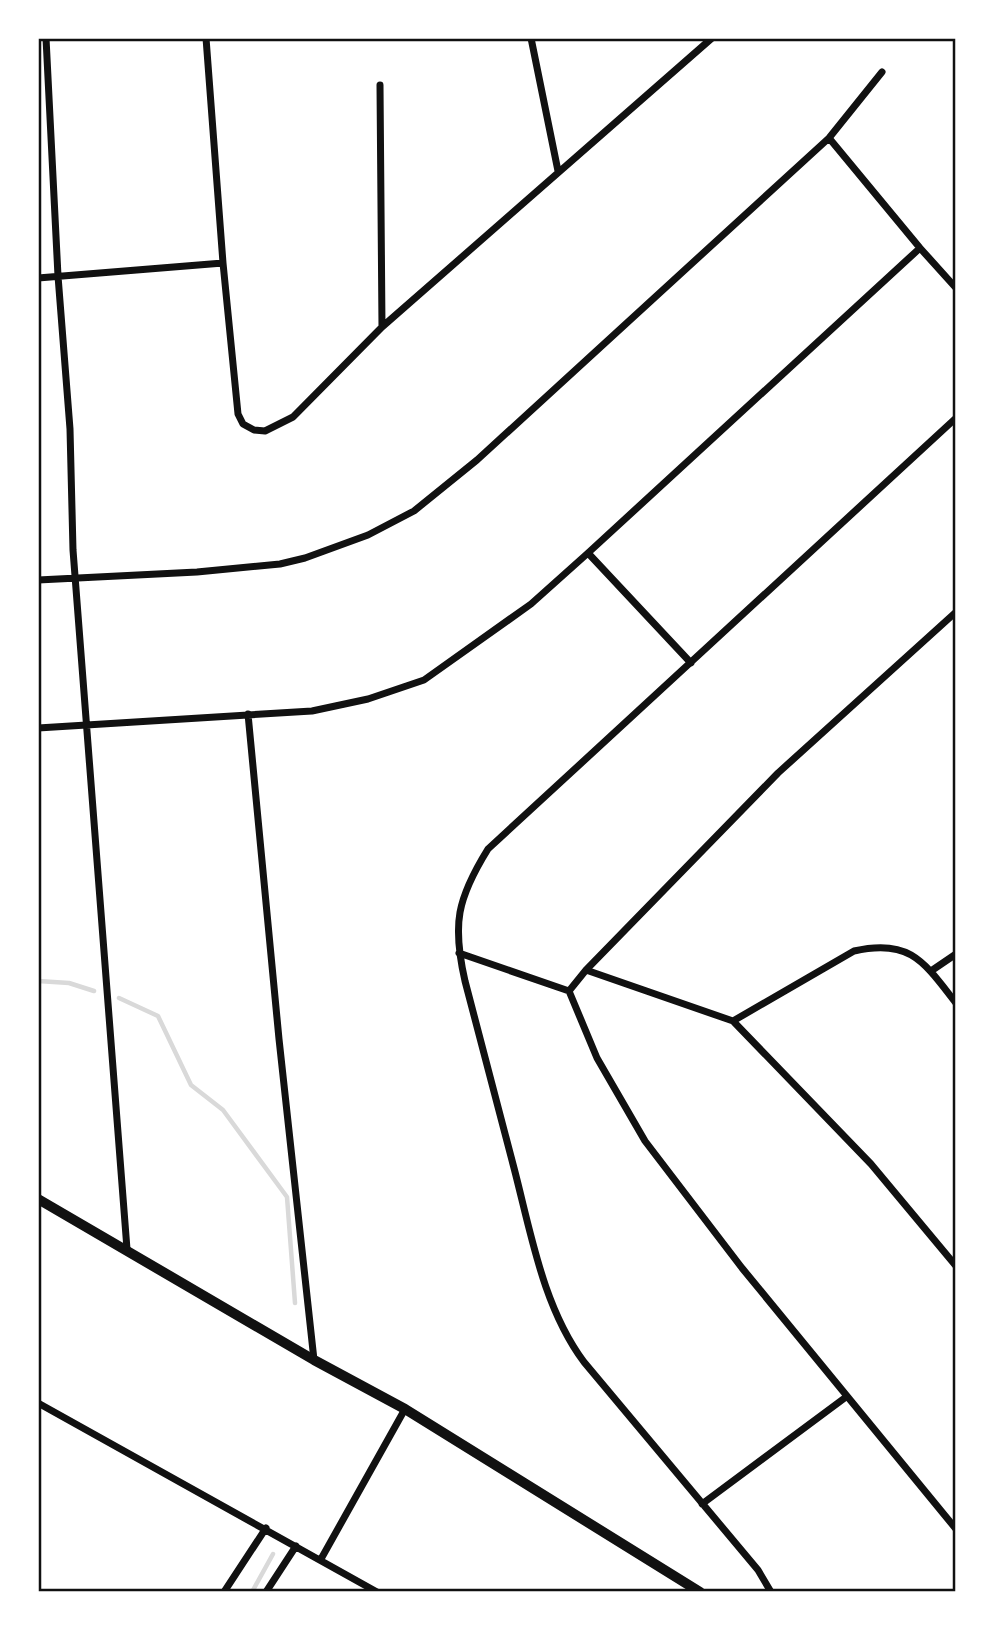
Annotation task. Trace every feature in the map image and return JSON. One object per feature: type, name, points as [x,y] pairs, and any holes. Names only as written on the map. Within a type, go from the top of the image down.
[{"type":"street","points":[[46,38],[58,276],[70,429],[75,579],[127,1249]]},
{"type":"street","points":[[206,38],[223,263],[238,414],[243,424],[254,430],[265,431],[293,417],[382,327],[712,38]]},
{"type":"street","points":[[531,38],[558,172]]},
{"type":"street","points":[[38,580],[280,564],[305,558],[368,535],[414,512],[477,460],[829,138],[881,72]]},
{"type":"street","points":[[380,85],[382,327]]},
{"type":"street","points":[[829,138],[956,288]]},
{"type":"street","points":[[38,728],[313,711],[396,691],[424,680],[531,604],[920,248]]},
{"type":"street","points":[[38,278],[223,263]]},
{"type":"street","points":[[771,1591],[758,1570],[584,1362],[556,1314],[531,1234],[458,953],[460,903],[488,849],[956,418]]},
{"type":"street","points":[[589,553],[691,663]]},
{"type":"street","points":[[569,991],[586,970],[778,773],[956,612]]},
{"type":"street","points":[[248,714],[314,1360]]},
{"type":"street","points":[[733,1021],[854,951],[875,946],[893,947],[907,952],[932,971],[956,1003]]},
{"type":"street","points":[[458,953],[569,991],[597,1058],[645,1141],[846,1397],[956,1529]]},
{"type":"street","points":[[932,971],[956,954]]},
{"type":"street","points":[[586,970],[733,1021],[871,1164],[956,1266]]},
{"type":"street","points":[[38,1199],[314,1360],[405,1409],[701,1591]]},
{"type":"street","points":[[702,1504],[846,1397]]},
{"type":"street","points":[[38,1403],[377,1591]]},
{"type":"street","points":[[321,1559],[405,1409]]},
{"type":"street","points":[[224,1591],[266,1528]]},
{"type":"street","points":[[266,1591],[296,1546]]},
{"type":"waterway","points":[[38,981],[69,983],[94,991]]},
{"type":"waterway","points":[[119,998],[158,1016],[191,1085],[223,1110],[287,1197],[295,1303]]},
{"type":"waterway","points":[[252,1592],[273,1554]]}]
